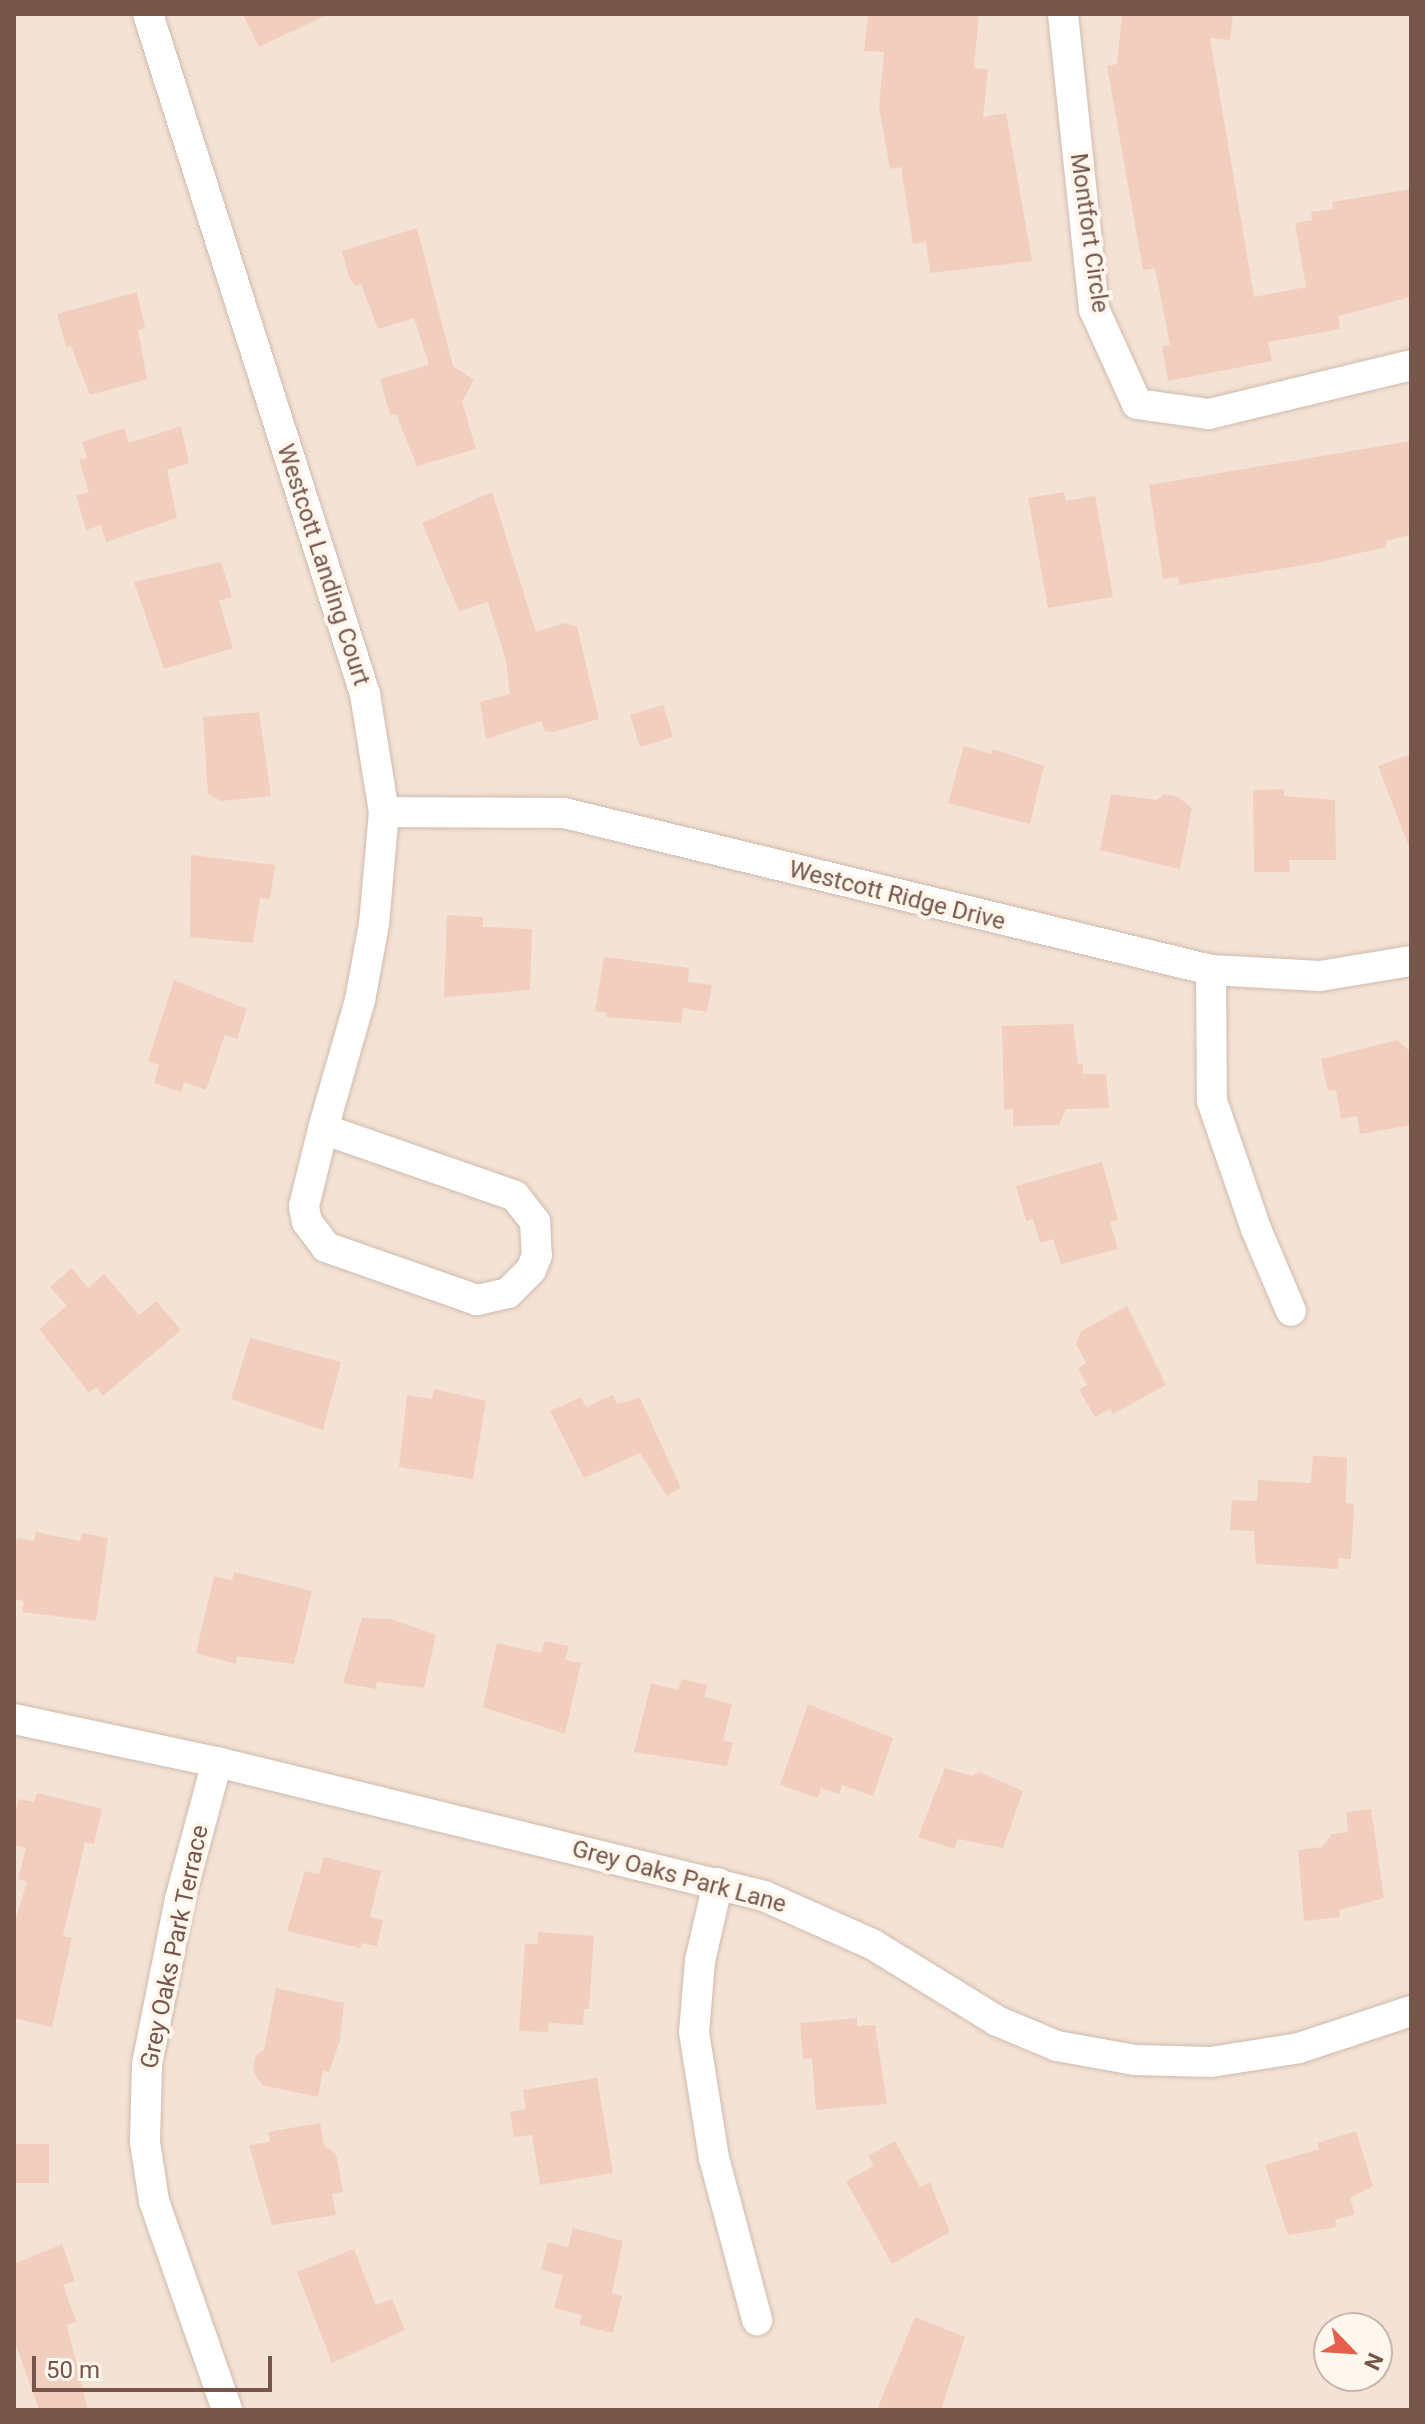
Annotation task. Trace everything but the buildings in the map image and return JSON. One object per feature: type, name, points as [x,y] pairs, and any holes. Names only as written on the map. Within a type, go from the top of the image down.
[{"type":"street","name":"Westcott Landing Court","points":[[148,14],[365,694],[384,812],[374,924],[360,1000],[323,1129],[304,1206],[307,1222],[326,1247],[477,1300],[508,1293],[531,1270],[538,1247],[535,1222],[515,1196],[323,1129]]},
{"type":"street","name":"Montfort Circle","points":[[1063,14],[1094,309],[1137,404],[1209,414],[1411,365]]},
{"type":"street","name":"Westcott Ridge Drive","points":[[384,812],[564,813],[1211,970],[1320,976],[1411,961]]},
{"type":"street","points":[[1211,970],[1212,1101],[1291,1311]]},
{"type":"street","name":"Grey Oaks Park Lane","points":[[14,1719],[217,1762],[718,1883],[820,1918],[997,2021],[1057,2046],[1135,2060],[1211,2062],[1299,2048],[1411,2011]]},
{"type":"street","name":"Grey Oaks Park Terrace","points":[[217,1762],[180,1899],[147,2064],[145,2142],[154,2201],[227,2410]]},
{"type":"street","points":[[718,1883],[700,1961],[694,2032],[714,2158],[757,2320]]},
{"type":"shaded area","points":[[14,14],[1411,14],[1411,2410],[14,2410]]}]
